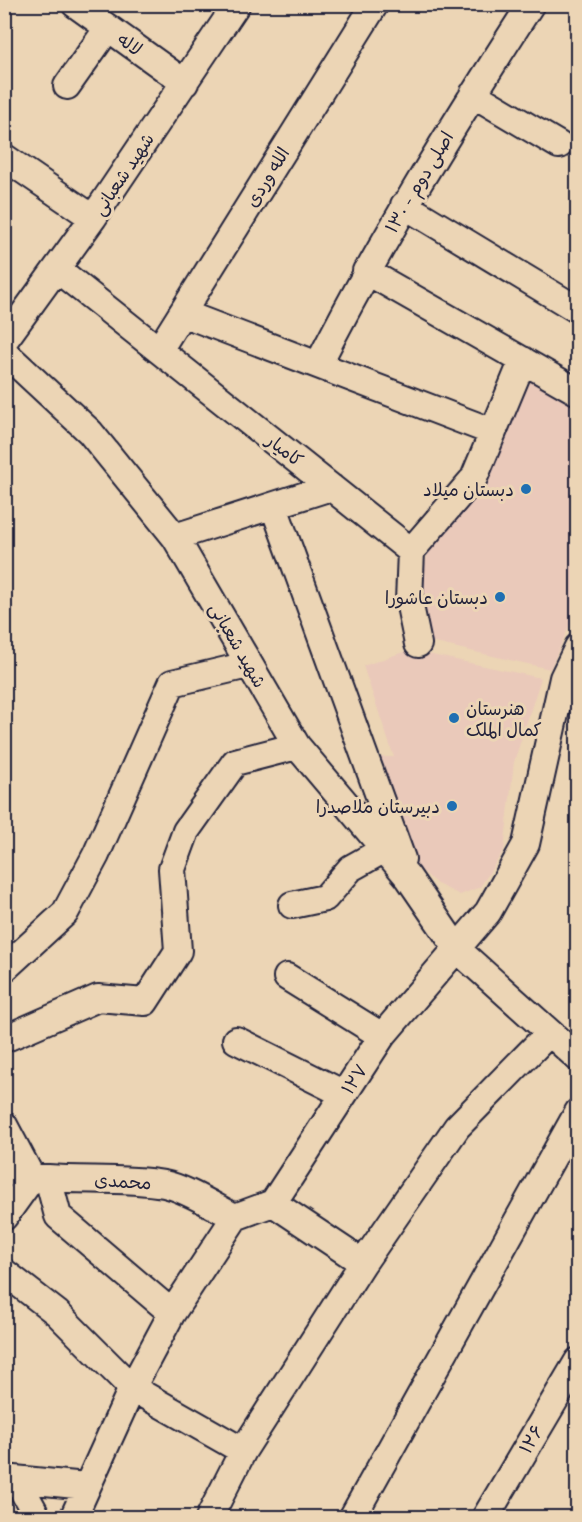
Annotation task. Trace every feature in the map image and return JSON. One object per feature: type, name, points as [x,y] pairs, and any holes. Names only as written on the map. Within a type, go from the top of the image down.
[{"type":"street","name":"لاله","points":[[75,4],[185,83]]},
{"type":"street","name":"شهید شعبانی","points":[[8,328],[57,269],[237,4]]},
{"type":"street","name":"الله وردی","points":[[159,350],[375,4]]},
{"type":"street","name":"اصلی دوم - ۱۳۰","points":[[318,365],[366,271],[404,205],[472,94],[531,4]]},
{"type":"street","points":[[67,86],[108,28]]},
{"type":"street","points":[[472,94],[559,145]]},
{"type":"street","points":[[4,157],[93,218]]},
{"type":"street","points":[[404,205],[578,310]]},
{"type":"street","name":"کامیار","points":[[57,269],[411,551]]},
{"type":"street","points":[[366,271],[578,393]]},
{"type":"street","points":[[182,313],[493,432]]},
{"type":"street","name":"شهید شعبانی","points":[[4,352],[90,432],[175,537],[297,746],[408,877],[458,950],[578,1058]]},
{"type":"street","points":[[418,644],[409,601],[411,551],[474,478],[523,360]]},
{"type":"street","points":[[175,537],[331,487]]},
{"type":"street","points":[[274,507],[408,877]]},
{"type":"street","name":"۱۲۷","points":[[273,1203],[382,1036],[458,950],[488,912],[526,844],[563,678],[578,647]]},
{"type":"street","points":[[4,969],[65,914],[96,855],[172,683],[248,665]]},
{"type":"street","points":[[4,1039],[98,998],[145,1002],[178,951],[172,869],[186,831],[235,762],[297,746]]},
{"type":"street","points":[[292,905],[325,898],[351,868],[385,849]]},
{"type":"street","points":[[287,977],[382,1036]]},
{"type":"street","points":[[209,1518],[243,1451],[363,1263],[457,1127],[549,1033]]},
{"type":"street","points":[[236,1040],[344,1094]]},
{"type":"street","points":[[352,1518],[578,1112]]},
{"type":"street","points":[[4,1125],[40,1178],[58,1216],[171,1313]]},
{"type":"street","name":"محمدی","points":[[4,1171],[40,1178],[113,1178],[167,1185],[235,1217]]},
{"type":"street","points":[[4,1217],[40,1178]]},
{"type":"street","points":[[73,1518],[132,1388],[171,1313],[235,1217],[273,1203],[363,1263]]},
{"type":"street","points":[[4,1272],[57,1313],[132,1388],[243,1451]]},
{"type":"street","name":"۱۲۶","points":[[485,1518],[578,1361]]},
{"type":"street","points":[[11,1479],[86,1486]]},
{"type":"street","points":[[11,1479],[38,1518]]},
{"type":"shaded area","points":[[524,374],[577,407],[577,609],[550,669],[431,642],[420,584],[428,553],[462,511]]},
{"type":"shaded area","points":[[409,650],[541,678],[514,762],[504,850],[480,887],[460,895],[437,884],[413,863],[379,757],[394,757],[363,666]]},
{"type":"place","name":"دبستان میلاد","points":[[526,489]]},
{"type":"place","name":"دبستان عاشورا","points":[[500,597]]},
{"type":"place","name":"هنرستان کمال الملک","points":[[454,718]]},
{"type":"place","name":"دبیرستان ملاصدرا","points":[[452,806]]}]
